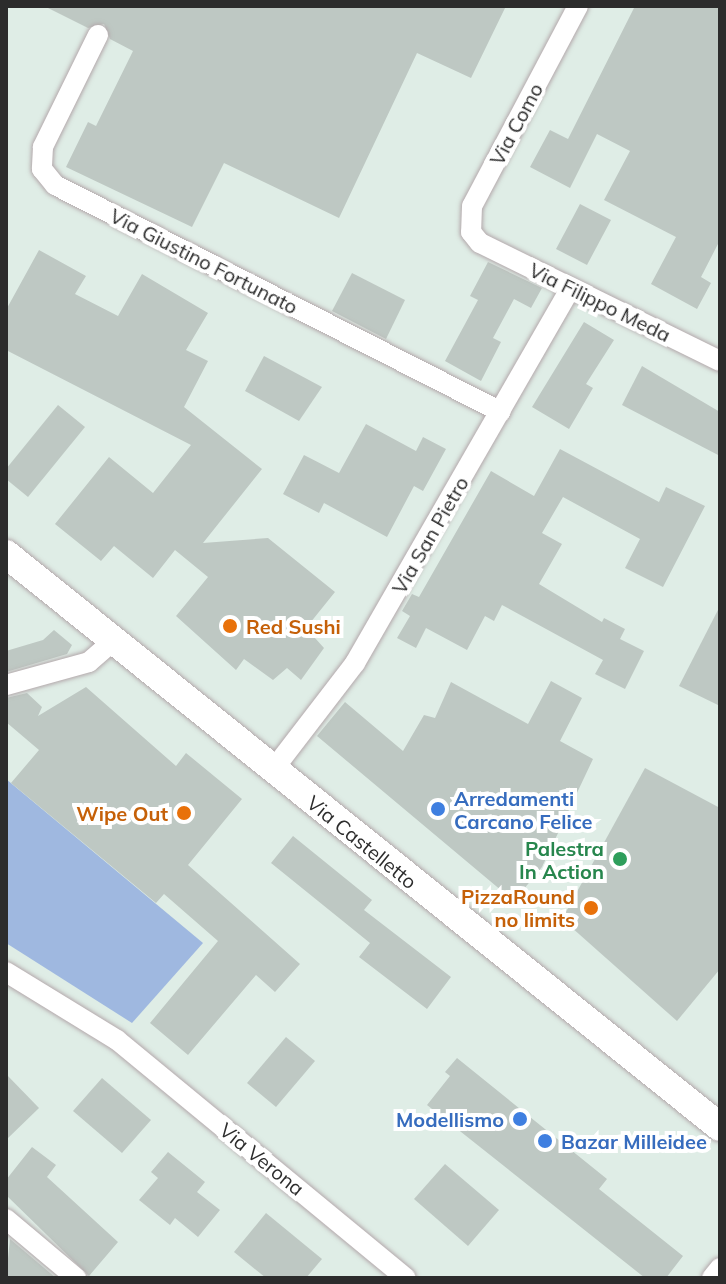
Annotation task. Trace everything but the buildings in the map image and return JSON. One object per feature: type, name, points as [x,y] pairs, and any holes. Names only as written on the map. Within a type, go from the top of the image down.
[{"type":"main road","name":"Via Castelletto","points":[[6,554],[720,1127]]},
{"type":"street","name":"Via Como","points":[[480,243],[471,232],[472,206],[578,6]]},
{"type":"street","name":"Via Giustino Fortunato","points":[[98,35],[43,147],[42,169],[55,185],[501,412]]},
{"type":"street","name":"Via Filippo Meda","points":[[480,243],[720,361]]},
{"type":"street","name":"Via San Pietro","points":[[273,770],[355,663],[570,289]]},
{"type":"street","points":[[6,685],[89,662],[113,641]]},
{"type":"street","name":"Via Verona","points":[[6,972],[117,1040],[406,1278]]},
{"type":"street","points":[[6,1219],[76,1278]]},
{"type":"street","points":[[712,1278],[720,1268]]},
{"type":"shaded area","points":[[6,779],[203,943],[132,1023],[6,943]]},
{"type":"place","name":"Red Sushi","points":[[230,626]]},
{"type":"place","name":"Arredamenti Carcano Felice","points":[[438,809]]},
{"type":"place","name":"Wipe Out","points":[[184,813]]},
{"type":"place","name":"Palestra In Action","points":[[620,859]]},
{"type":"place","name":"PizzaRound no limits","points":[[591,908]]},
{"type":"place","name":"Modellismo","points":[[520,1119]]},
{"type":"place","name":"Bazar Milleidee","points":[[545,1141]]}]
